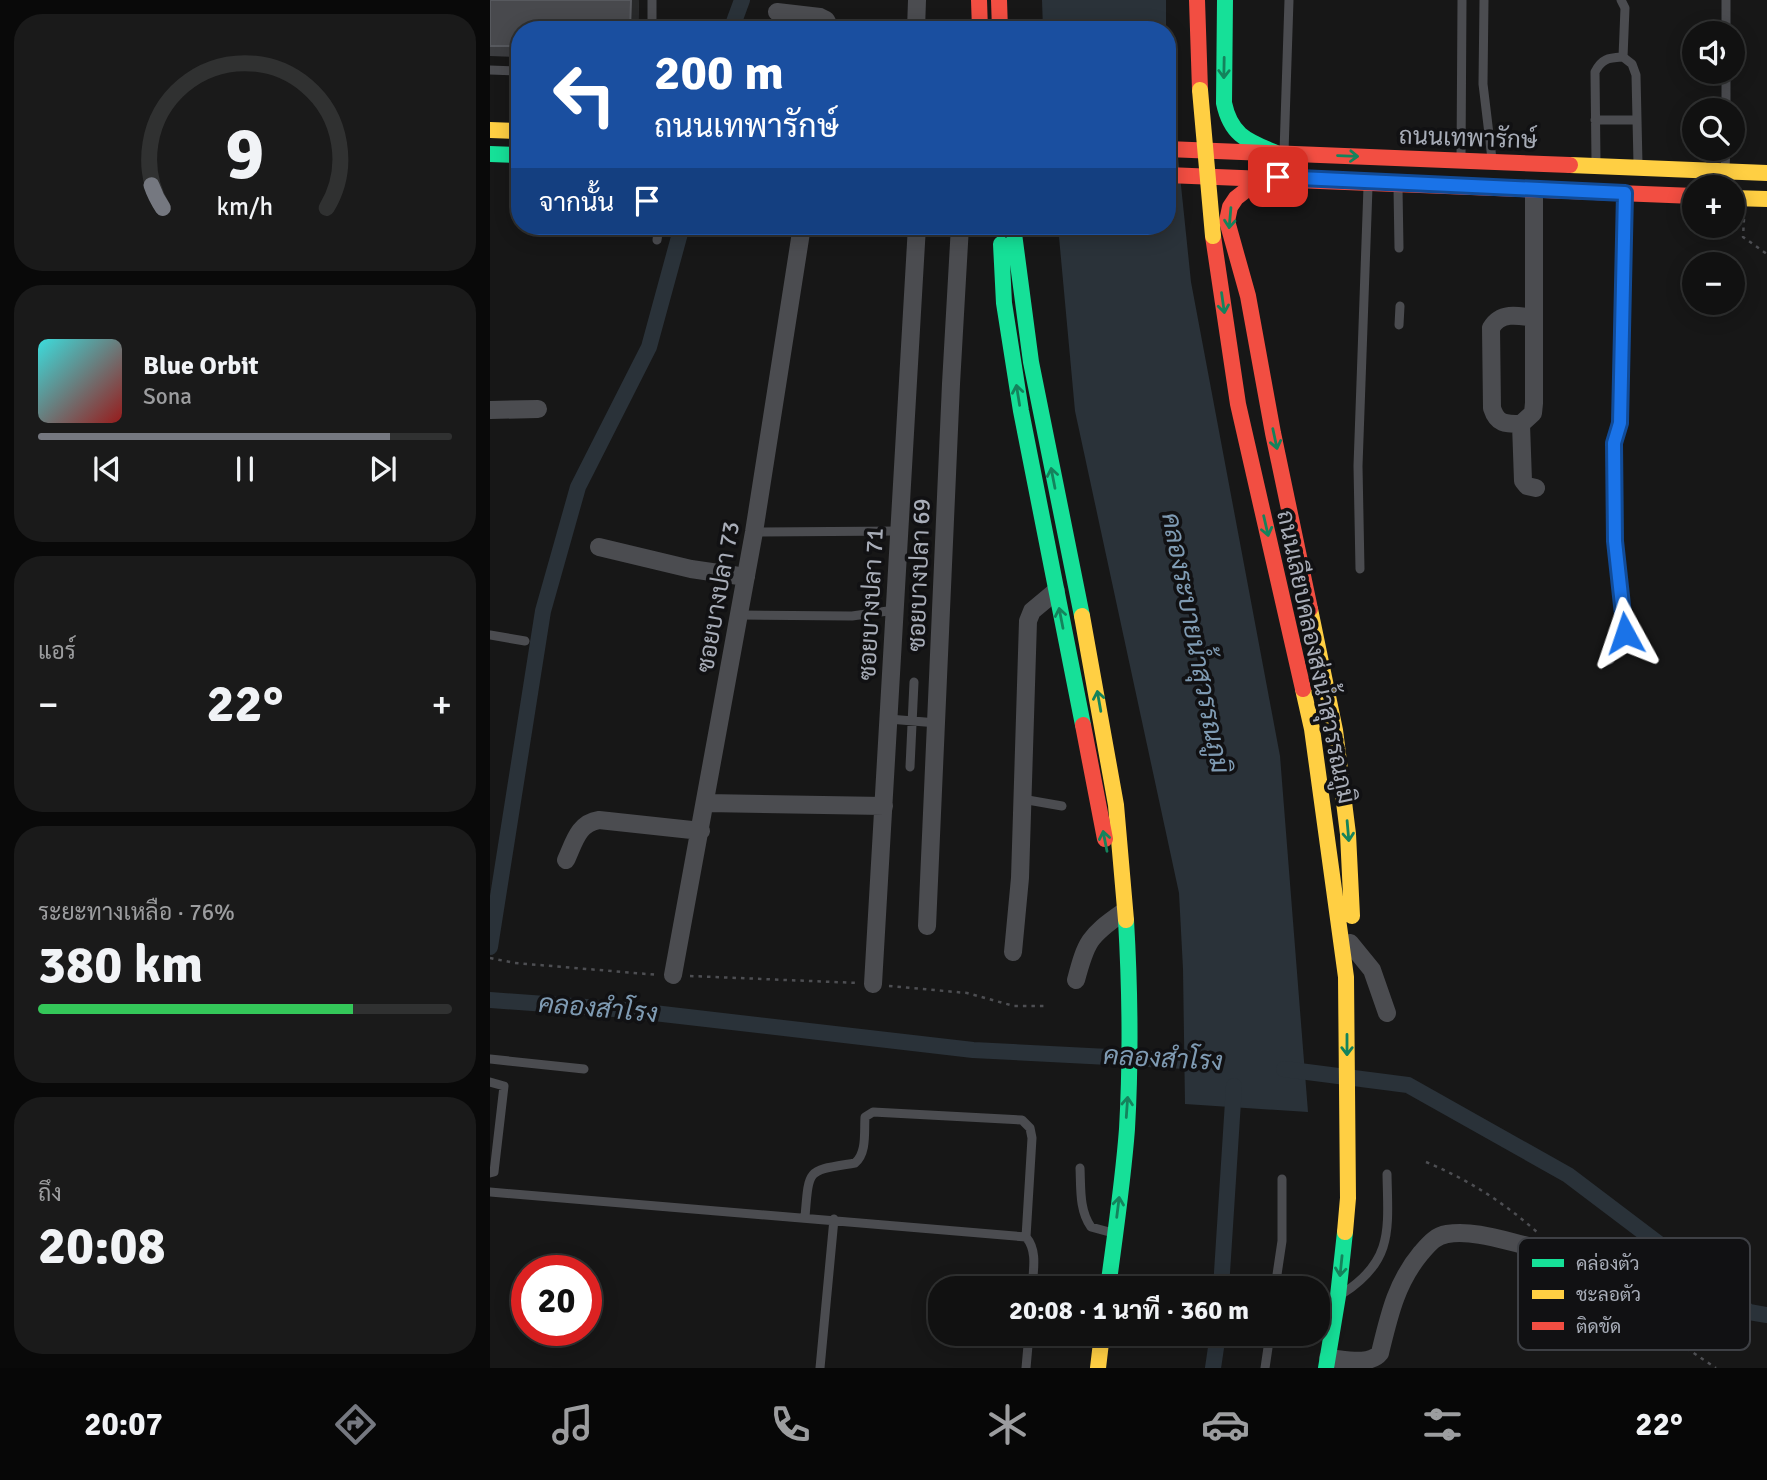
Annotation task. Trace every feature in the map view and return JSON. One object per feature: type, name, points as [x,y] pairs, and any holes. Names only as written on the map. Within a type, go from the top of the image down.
[{"type":"main road","points":[[979,0],[980,21]]},
{"type":"main road","points":[[999,0],[1000,21]]},
{"type":"main road","name":"ถนนเลียบคลองส่งน้ำสุวรรณภูมิ","points":[[1198,0],[1200,90],[1213,236],[1238,404],[1312,729],[1346,972],[1348,1198],[1338,1296],[1327,1363]]},
{"type":"main road","points":[[1225,0],[1226,118],[1231,128],[1240,135],[1280,153]]},
{"type":"main road","points":[[490,130],[511,131]]},
{"type":"main road","name":"ถนนเทพารักษ์","points":[[1176,149],[1767,173]]},
{"type":"main road","points":[[490,154],[511,155]]},
{"type":"main road","name":"ถนนเทพารักษ์","points":[[1176,174],[1682,195]]},
{"type":"main road","points":[[1278,177],[1245,191],[1236,198],[1230,207],[1227,220],[1248,296],[1273,433],[1335,730],[1345,797],[1351,866],[1350,943],[1346,972]]},
{"type":"main road","points":[[1745,198],[1767,199]]},
{"type":"main road","points":[[1000,235],[1004,303],[1021,411],[1113,885],[1127,931]]},
{"type":"main road","points":[[1014,235],[1032,366],[1089,646],[1111,768],[1121,847],[1127,931],[1129,1080],[1122,1175],[1110,1276]]},
{"type":"main road","points":[[1098,1368],[1101,1346]]},
{"type":"street","points":[[916,21],[917,0]]},
{"type":"street","points":[[777,12],[820,17],[825,21]]},
{"type":"street","points":[[1534,189],[1534,318],[1534,403],[1533,413],[1521,424],[1503,424],[1495,417],[1492,408],[1491,328],[1496,320],[1503,317],[1516,315],[1534,318]]},
{"type":"street","name":"ซอยบางปลา 73","points":[[673,975],[740,615],[801,235]]},
{"type":"street","name":"ซอยบางปลา 71","points":[[873,984],[916,235]]},
{"type":"street","name":"ซอยบางปลา 69","points":[[928,926],[959,235]]},
{"type":"street","points":[[490,410],[538,409]]},
{"type":"street","points":[[1521,424],[1523,481],[1527,486],[1536,488]]},
{"type":"street","points":[[599,548],[691,569],[746,578]]},
{"type":"street","points":[[1013,952],[1023,799],[1027,621],[1032,611],[1056,591]]},
{"type":"street","points":[[706,803],[884,806]]},
{"type":"street","points":[[566,860],[580,830],[590,821],[701,831]]},
{"type":"street","points":[[1076,980],[1089,940],[1097,930],[1122,914]]},
{"type":"street","points":[[1350,943],[1372,970],[1387,1013]]},
{"type":"street","points":[[1327,1363],[1376,1358],[1380,1353],[1395,1296],[1409,1268],[1436,1237],[1461,1233],[1518,1243]]},
{"type":"lane","points":[[652,0],[652,21]]},
{"type":"lane","points":[[1280,153],[1289,0]]},
{"type":"lane","points":[[1461,161],[1462,0]]},
{"type":"lane","points":[[1484,0],[1483,84],[1492,162]]},
{"type":"lane","points":[[1621,0],[1625,8],[1623,57]]},
{"type":"lane","points":[[1726,0],[1726,21]]},
{"type":"lane","points":[[1596,166],[1595,72],[1600,63],[1608,58],[1623,57],[1632,64],[1636,75],[1638,168]]},
{"type":"lane","points":[[490,70],[511,71]]},
{"type":"lane","points":[[1595,120],[1637,120]]},
{"type":"lane","points":[[1726,161],[1726,172]]},
{"type":"lane","points":[[1360,569],[1358,467],[1368,181]]},
{"type":"lane","points":[[1398,183],[1399,248]]},
{"type":"lane","points":[[1610,660],[1625,633],[1615,541],[1614,443],[1620,423],[1625,193]]},
{"type":"lane","points":[[657,240],[658,235]]},
{"type":"lane","points":[[1399,325],[1400,306]]},
{"type":"lane","points":[[754,532],[900,531]]},
{"type":"lane","points":[[740,615],[852,616],[895,610]]},
{"type":"lane","points":[[490,635],[526,641]]},
{"type":"lane","points":[[910,767],[914,682]]},
{"type":"lane","points":[[889,719],[937,723]]},
{"type":"lane","points":[[1023,799],[1062,806]]},
{"type":"lane","points":[[490,1059],[584,1069]]},
{"type":"lane","points":[[490,1082],[504,1086],[494,1172],[490,1172]]},
{"type":"lane","points":[[805,1217],[811,1174],[817,1170],[860,1160],[865,1117],[869,1114],[886,1112],[1022,1120],[1030,1128],[1032,1138],[1026,1237]]},
{"type":"lane","points":[[1080,1168],[1082,1205],[1086,1220],[1091,1227],[1115,1234]]},
{"type":"lane","points":[[1338,1296],[1360,1282],[1378,1260],[1386,1238],[1387,1174]]},
{"type":"lane","points":[[1277,1276],[1282,1241],[1282,1179]]},
{"type":"lane","points":[[490,1192],[1026,1237],[1030,1241],[1034,1259],[1033,1276]]},
{"type":"lane","points":[[820,1368],[834,1219]]},
{"type":"lane","points":[[1026,1368],[1028,1346]]},
{"type":"lane","points":[[1265,1368],[1268,1346]]},
{"type":"path","points":[[1744,238],[1767,254]]},
{"type":"path","points":[[490,958],[515,963],[673,975],[836,980],[967,993],[1014,1006],[1048,1006]]},
{"type":"path","points":[[1426,1162],[1455,1174],[1515,1212],[1545,1238]]},
{"type":"path","points":[[1689,1350],[1716,1368]]},
{"type":"water","points":[[1042,0],[1166,0],[1166,21],[1043,21]]},
{"type":"water","name":"คลองระบายน้ำสุวรรณภูมิ","points":[[1176,137],[1191,282],[1280,756],[1308,1112],[1185,1104],[1179,893],[1075,411],[1059,235],[1176,235]]},
{"type":"building","points":[[490,0],[631,0],[630,21],[511,21],[511,46],[490,46]]},
{"type":"waterway","points":[[734,21],[742,0]]},
{"type":"waterway","points":[[490,947],[543,611],[578,487],[649,347],[680,235]]},
{"type":"waterway","name":"คลองสำโรง","points":[[490,1000],[628,1010],[973,1050],[1206,1062]]},
{"type":"waterway","name":"คลองสำโรง","points":[[1284,1069],[1408,1085],[1568,1175],[1651,1238]]},
{"type":"waterway","points":[[1222,1276],[1234,1086]]},
{"type":"waterway","name":"คลองสำโรง","points":[[1750,1312],[1767,1315]]},
{"type":"waterway","points":[[1213,1368],[1216,1346]]},
{"type":"traffic: fast","points":[[1225,0],[1224,103],[1227,114],[1242,136],[1276,153]]},
{"type":"traffic: fast","points":[[490,154],[511,155]]},
{"type":"traffic: fast","points":[[1014,235],[1031,362],[1082,616]]},
{"type":"traffic: fast","points":[[1001,244],[1004,303],[1021,411],[1083,725]]},
{"type":"traffic: fast","points":[[1110,1276],[1127,1129],[1130,1024],[1126,920]]},
{"type":"traffic: fast","points":[[1326,1368],[1345,1232]]},
{"type":"traffic: slow","points":[[1200,90],[1213,236]]},
{"type":"traffic: slow","points":[[490,130],[511,131]]},
{"type":"traffic: slow","points":[[1570,165],[1767,173]]},
{"type":"traffic: slow","points":[[1745,198],[1767,199]]},
{"type":"traffic: slow","points":[[1310,609],[1335,730],[1348,834],[1352,916]]},
{"type":"traffic: slow","points":[[1082,616],[1116,805],[1126,920]]},
{"type":"traffic: slow","points":[[1303,689],[1312,729],[1346,977],[1348,1198],[1345,1232]]},
{"type":"traffic: slow","points":[[1098,1368],[1101,1346]]},
{"type":"traffic: jam","points":[[979,0],[980,21]]},
{"type":"traffic: jam","points":[[999,0],[1000,21]]},
{"type":"traffic: jam","points":[[1197,0],[1200,90]]},
{"type":"traffic: jam","points":[[1176,149],[1570,165]]},
{"type":"traffic: jam","points":[[1176,175],[1682,196]]},
{"type":"traffic: jam","points":[[1274,179],[1245,191],[1236,198],[1230,207],[1227,221],[1248,296],[1310,609]]},
{"type":"traffic: jam","points":[[1213,236],[1238,404],[1303,689]]},
{"type":"traffic: jam","points":[[1083,725],[1105,839]]},
{"type":"route","points":[[1278,177],[1625,193],[1620,423],[1614,443],[1615,541],[1625,633]]}]
